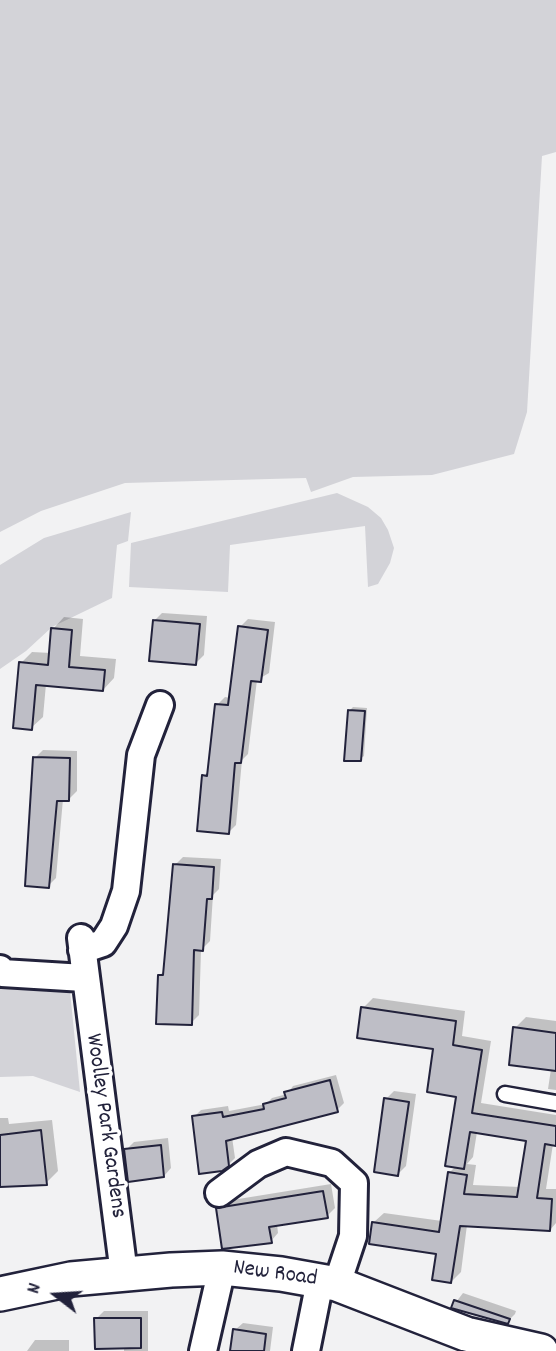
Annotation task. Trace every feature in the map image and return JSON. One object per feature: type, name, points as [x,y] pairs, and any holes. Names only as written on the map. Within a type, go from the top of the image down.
[{"type":"street","name":"Woolley Park Gardens","points":[[124,1274],[81,944],[103,943],[114,926],[126,891],[141,755],[160,705]]},
{"type":"street","points":[[0,969],[2,973],[85,978]]},
{"type":"street","points":[[219,1193],[258,1164],[286,1152],[332,1163],[354,1183],[353,1236],[328,1282],[306,1351]]},
{"type":"street","points":[[203,1351],[222,1268]]},
{"type":"street","name":"New Road","points":[[0,1294],[71,1279],[222,1268],[328,1282],[466,1334],[541,1351]]},
{"type":"lane","points":[[505,1094],[556,1103]]},
{"type":"shaded area","points":[[0,0],[556,0],[556,152],[542,156],[527,412],[514,454],[432,475],[353,477],[311,492],[306,478],[125,483],[41,511],[0,532]]},
{"type":"shaded area","points":[[337,493],[368,507],[381,518],[388,530],[394,548],[390,563],[378,584],[368,587],[365,526],[230,545],[228,592],[129,587],[131,543]]},
{"type":"shaded area","points":[[131,512],[128,541],[117,545],[112,598],[52,627],[26,651],[0,669],[0,565],[44,538]]},
{"type":"shaded area","points":[[0,960],[47,966],[59,973],[70,991],[80,1092],[33,1076],[0,1077]]},
{"type":"building","points":[[153,620],[200,624],[196,665],[149,661]]},
{"type":"building","points":[[238,626],[268,630],[261,682],[251,681],[241,763],[235,763],[229,834],[197,831],[202,775],[207,776],[215,704],[228,705]]},
{"type":"building","points":[[51,628],[72,630],[69,667],[105,670],[103,691],[36,685],[32,730],[13,728],[19,662],[48,665]]},
{"type":"building","points":[[348,710],[365,711],[361,761],[344,761]]},
{"type":"building","points":[[33,757],[70,758],[69,801],[57,801],[49,888],[25,886]]},
{"type":"building","points":[[173,864],[214,867],[212,899],[207,899],[203,951],[194,950],[192,1025],[156,1024],[158,975],[163,975]]},
{"type":"building","points":[[361,1007],[456,1021],[453,1045],[482,1050],[472,1113],[556,1126],[556,1146],[545,1144],[537,1198],[552,1199],[550,1231],[460,1226],[451,1283],[432,1280],[436,1254],[369,1244],[372,1222],[439,1232],[448,1172],[467,1175],[464,1194],[517,1197],[526,1141],[470,1132],[464,1169],[445,1166],[456,1097],[427,1092],[433,1049],[357,1038]]},
{"type":"building","points":[[513,1027],[556,1033],[556,1071],[509,1065]]},
{"type":"building","points":[[330,1080],[338,1112],[226,1141],[229,1166],[222,1171],[199,1174],[192,1116],[222,1112],[223,1117],[264,1109],[263,1104],[286,1098],[284,1092]]},
{"type":"building","points":[[384,1098],[409,1102],[398,1176],[374,1172]]},
{"type":"building","points":[[41,1130],[47,1185],[0,1187],[0,1135]]},
{"type":"building","points":[[161,1145],[164,1177],[128,1182],[124,1149]]},
{"type":"building","points":[[323,1191],[328,1218],[269,1227],[272,1243],[222,1249],[216,1208]]},
{"type":"building","points":[[454,1300],[510,1319],[508,1324],[451,1308]]},
{"type":"building","points":[[94,1318],[141,1318],[141,1348],[95,1349]]},
{"type":"building","points":[[233,1329],[266,1334],[264,1351],[230,1351]]}]
